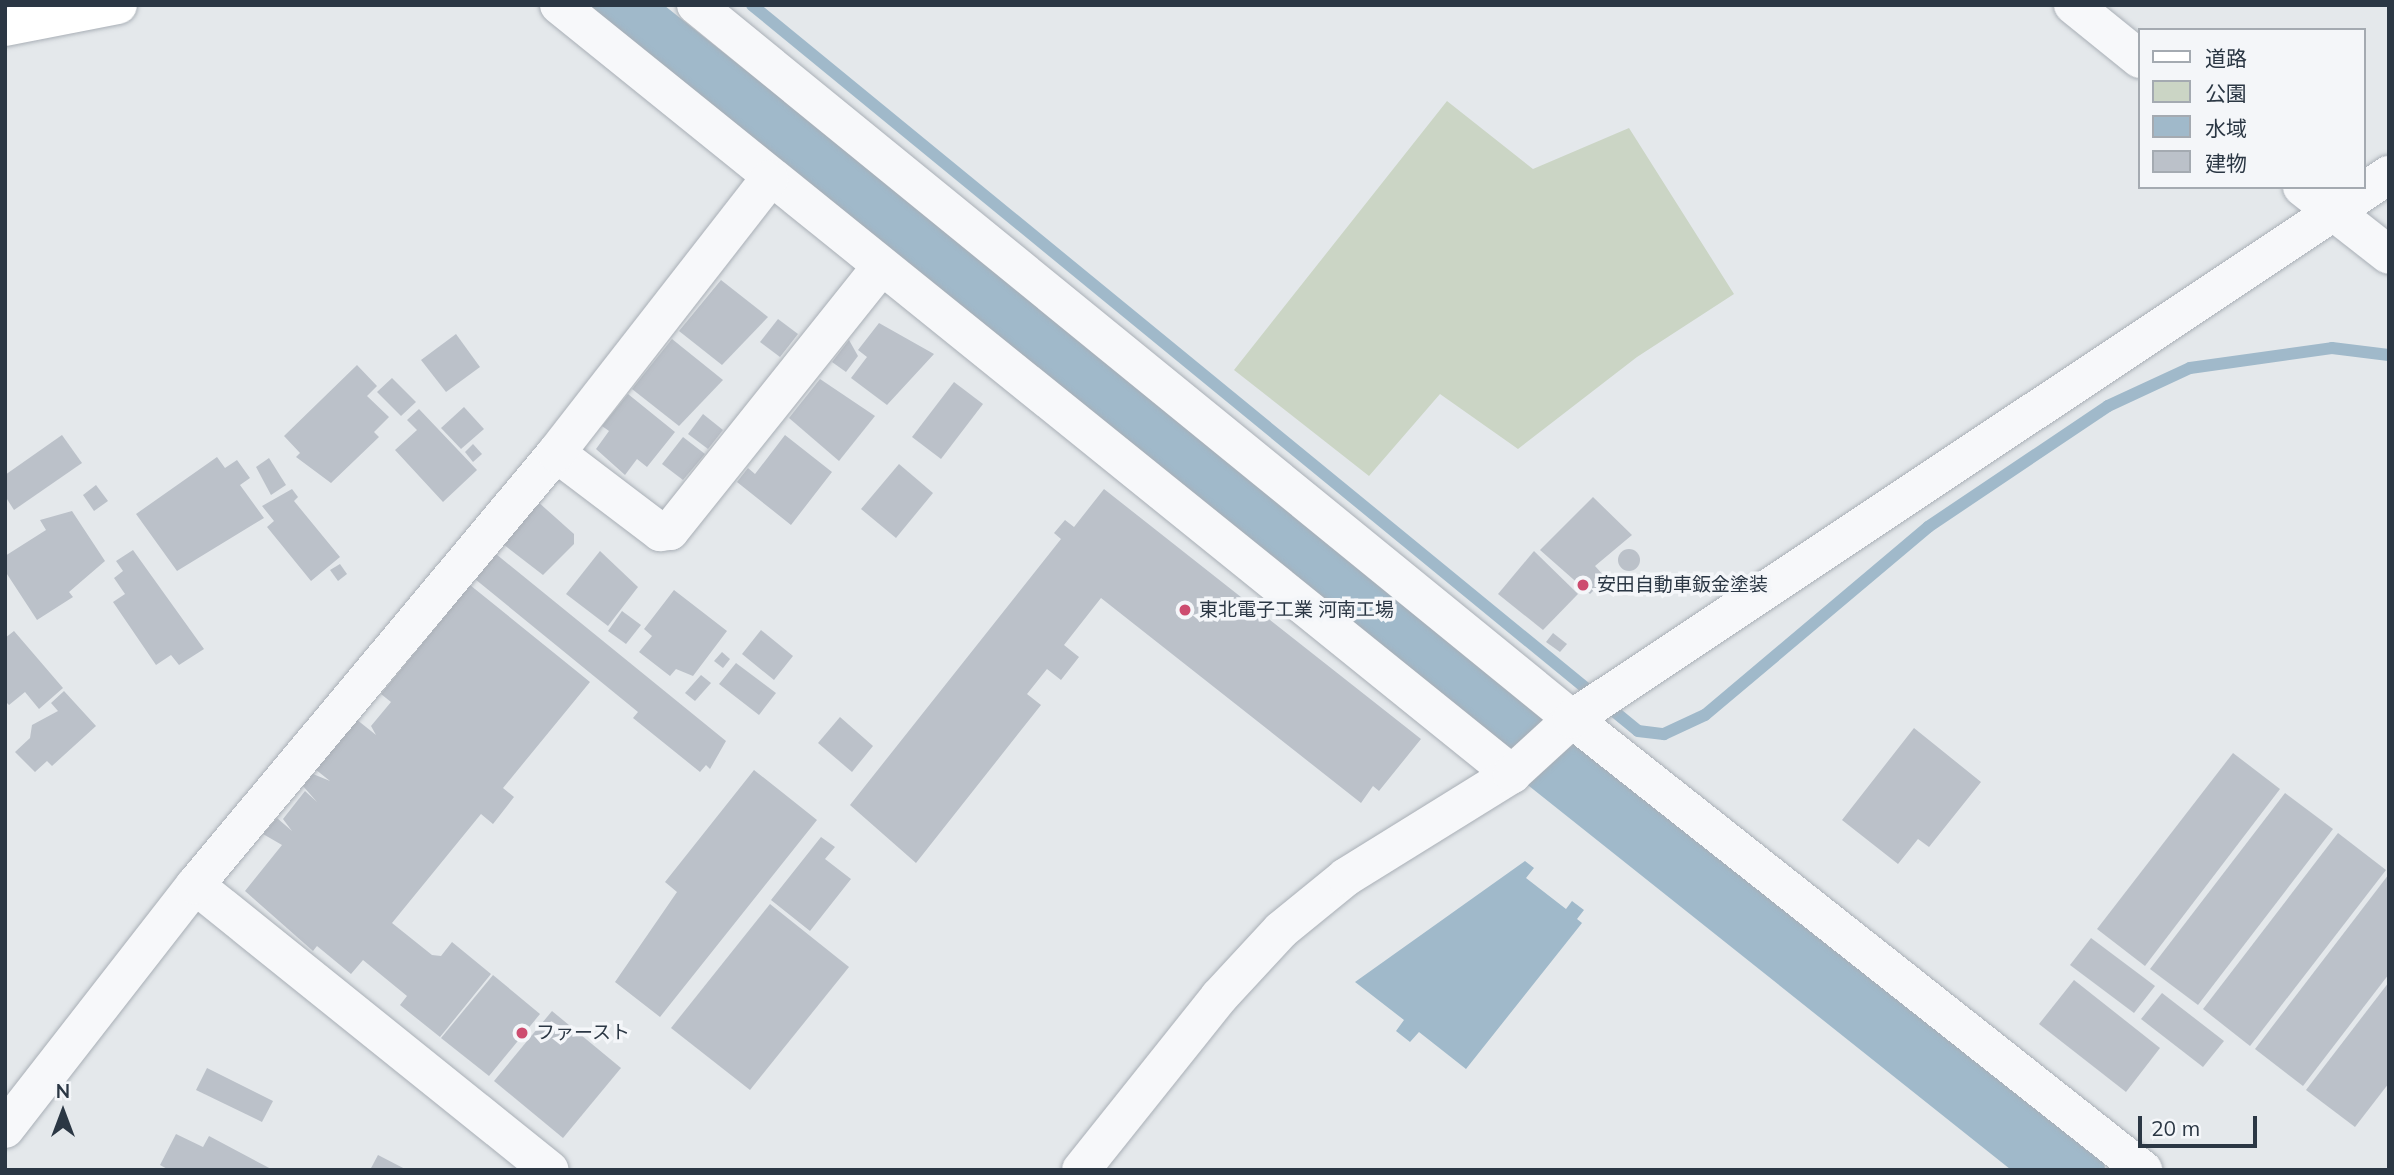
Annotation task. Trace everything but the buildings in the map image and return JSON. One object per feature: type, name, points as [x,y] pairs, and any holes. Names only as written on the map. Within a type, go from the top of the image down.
[{"type":"main road","points":[[5,27],[118,5]]},
{"type":"street","points":[[559,5],[769,179],[1512,774]]},
{"type":"street","points":[[696,5],[1573,718],[2143,1170]]},
{"type":"street","points":[[2073,5],[2138,56]]},
{"type":"street","points":[[1081,1170],[1219,997],[1281,930],[1346,877],[1512,774],[1573,718],[1622,684],[2389,175]]},
{"type":"street","points":[[5,1129],[195,885],[556,453],[769,179]]},
{"type":"street","points":[[2305,189],[2389,255]]},
{"type":"street","points":[[556,453],[660,532],[670,531],[881,267]]},
{"type":"street","points":[[195,885],[550,1170]]},
{"type":"green space","points":[[1447,101],[1533,169],[1629,128],[1734,294],[1637,357],[1518,449],[1440,394],[1369,476],[1234,370]]},
{"type":"water","points":[[1525,861],[1534,868],[1526,878],[1566,909],[1572,901],[1584,910],[1577,919],[1582,923],[1466,1069],[1419,1032],[1410,1042],[1396,1031],[1404,1020],[1355,982]]},
{"type":"waterway","points":[[606,5],[2069,1170]]},
{"type":"waterway","points":[[752,5],[1638,731],[1664,734],[1705,715],[1928,527],[2108,406],[2190,368],[2332,348],[2389,355]]},
{"type":"place","name":"安田自動車鈑金塗装","points":[[1583,585]]},
{"type":"place","name":"東北電子工業 河南工場","points":[[1185,610]]},
{"type":"place","name":"ファースト","points":[[522,1033]]}]
